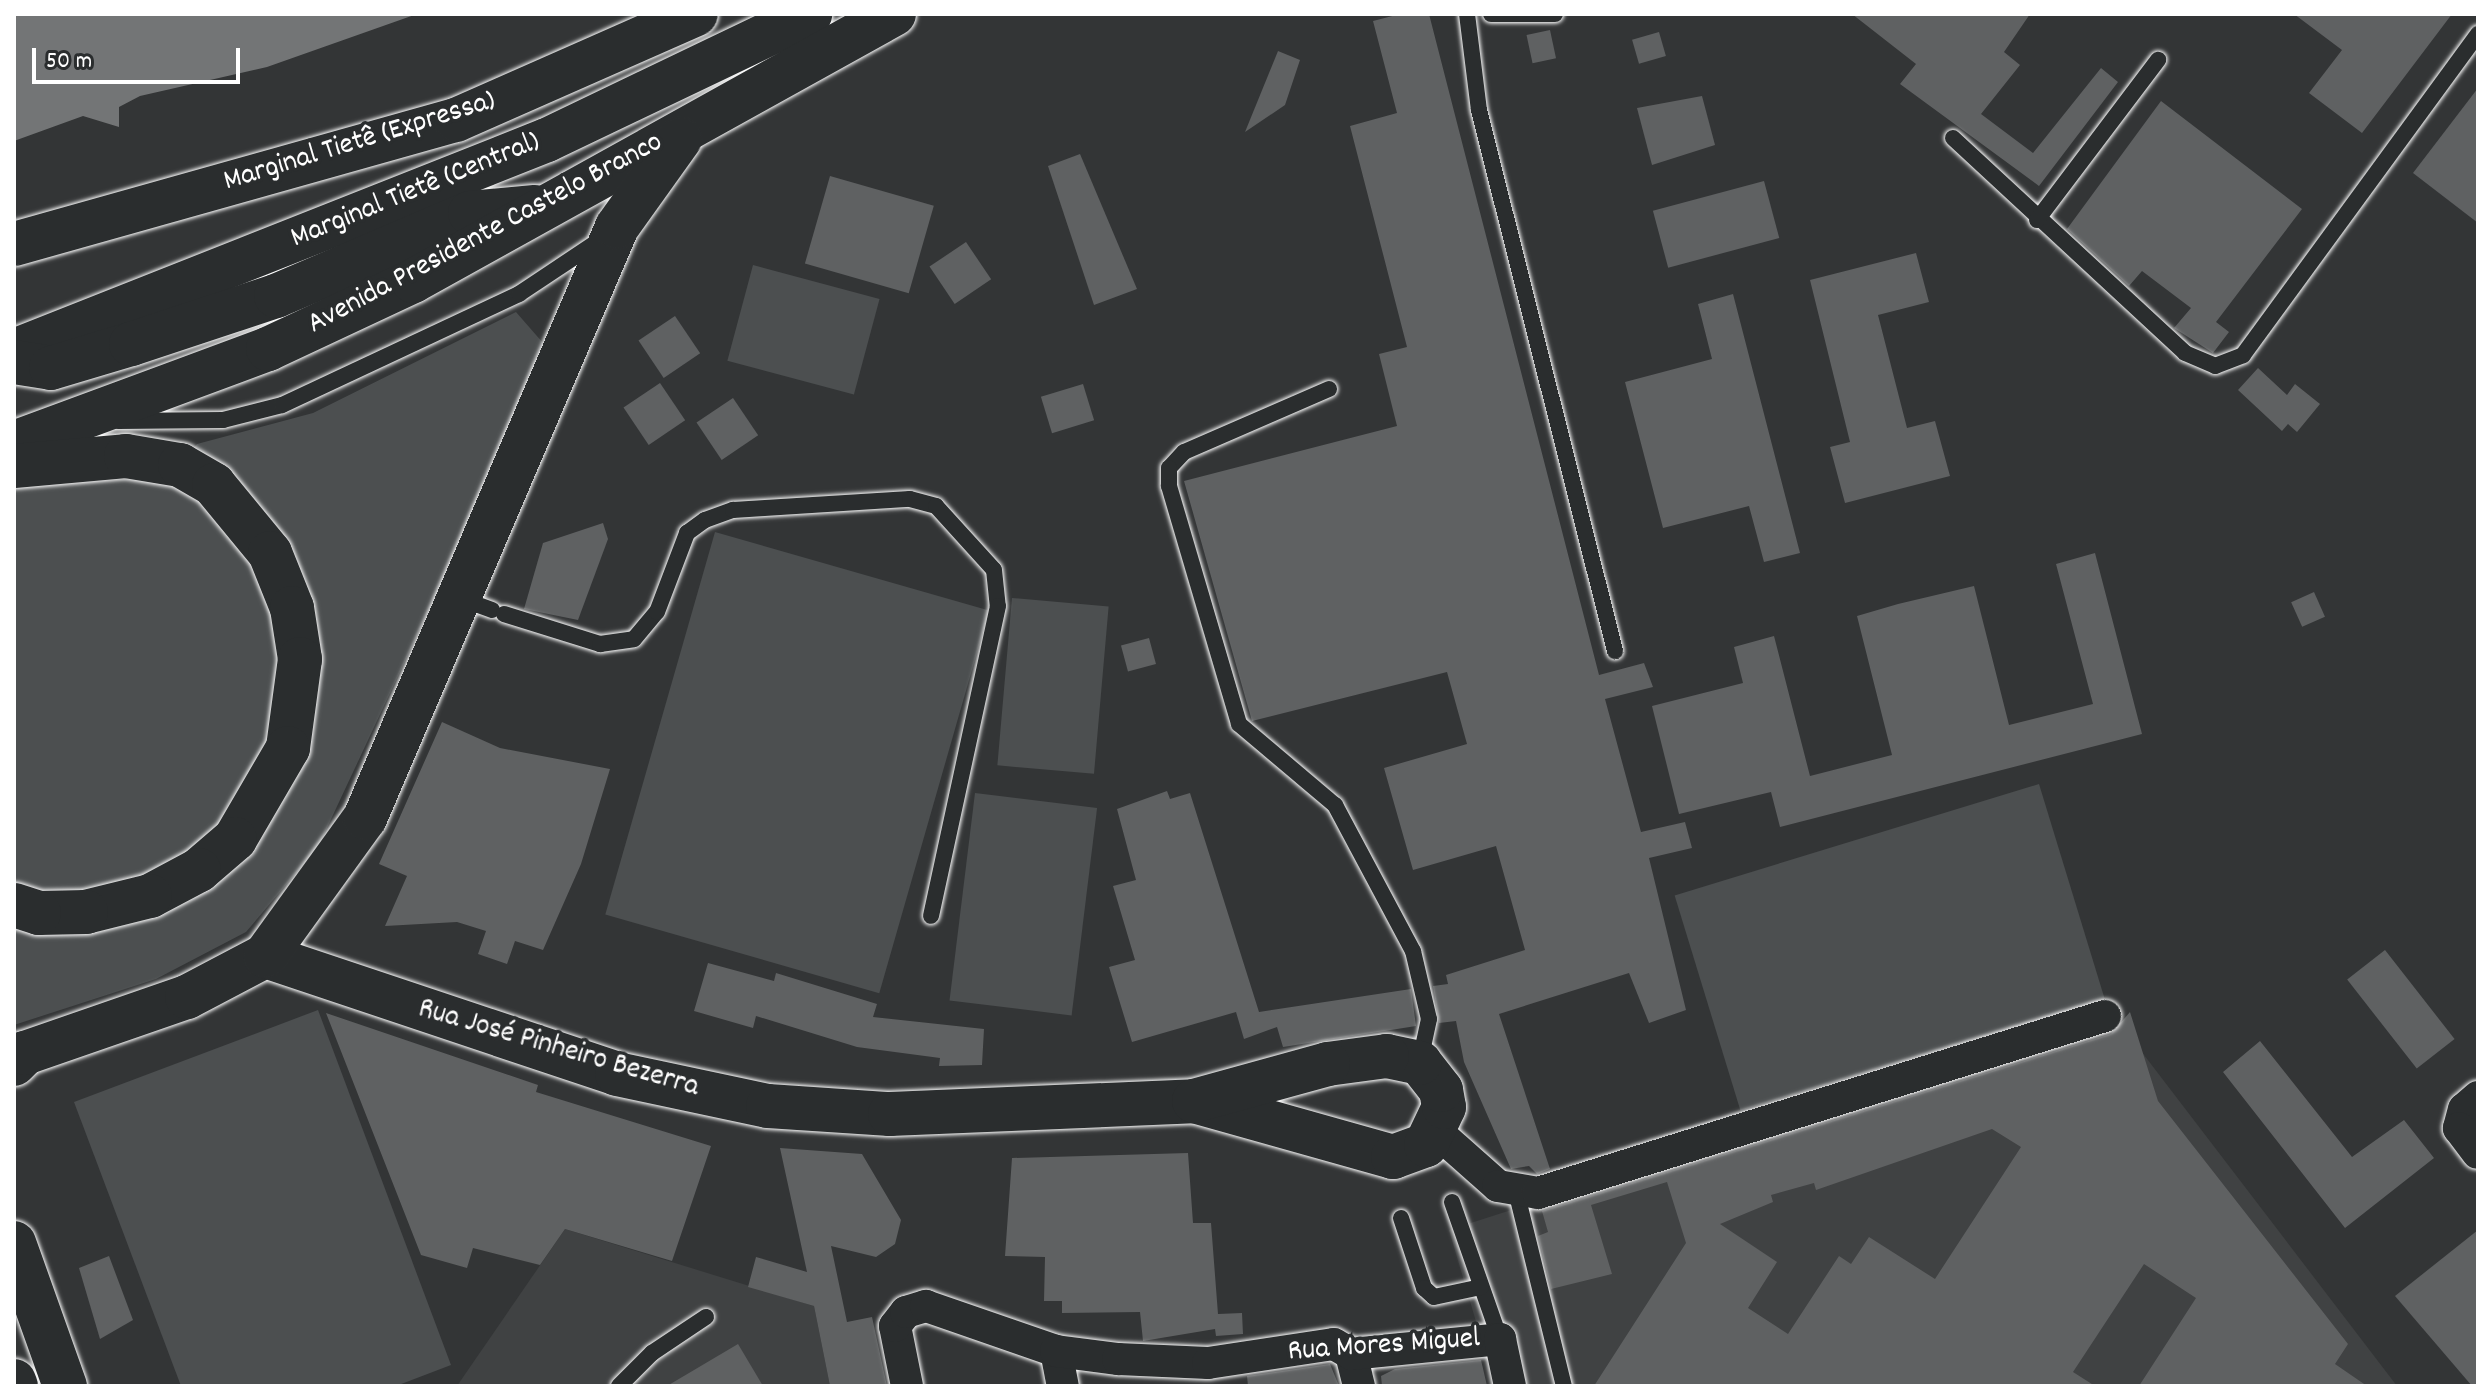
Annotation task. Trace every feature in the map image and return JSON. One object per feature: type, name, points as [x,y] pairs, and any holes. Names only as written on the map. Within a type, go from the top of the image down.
[{"type":"main road","name":"Marginal Tietê (Expressa)","points":[[14,244],[456,120],[696,14]]},
{"type":"main road","name":"Marginal Tietê (Central)","points":[[14,351],[547,140],[810,14]]},
{"type":"main road","name":"Avenida Presidente Castelo Branco","points":[[14,443],[268,349],[555,205],[894,14]]},
{"type":"main road","points":[[18,1056],[150,1013],[265,956],[365,818],[486,607],[617,227],[688,128]]},
{"type":"main road","points":[[14,362],[51,368],[276,296],[470,213],[555,205]]},
{"type":"main road","points":[[14,466],[126,456],[180,465],[214,485],[270,553],[292,608],[300,659],[288,748],[269,792],[235,839],[199,870],[150,896],[86,912],[39,913],[14,905]]},
{"type":"main road","name":"Rua José Pinheiro Bezerra","points":[[265,956],[617,1074],[768,1106],[890,1114],[1194,1101],[1358,1058],[1420,1063]]},
{"type":"main road","points":[[1420,1063],[1441,1090],[1437,1132]]},
{"type":"main road","name":"Rua José Pinheiro Bezerra","points":[[1194,1101],[1393,1157],[1426,1145],[1437,1132]]},
{"type":"main road","points":[[14,1243],[65,1386]]},
{"type":"street","points":[[1437,1132],[1478,1172],[1517,1195],[2105,1016]]},
{"type":"street","points":[[2478,1097],[2464,1109],[2459,1128],[2478,1153]]},
{"type":"street","name":"Rua Mores Miguel","points":[[907,1386],[897,1321],[926,1306],[1056,1351],[1210,1374],[1334,1344],[1351,1354],[1500,1339],[1510,1386]]},
{"type":"street","points":[[1056,1351],[1063,1386]]},
{"type":"street","points":[[1351,1354],[1359,1386]]},
{"type":"lane","points":[[1467,14],[1479,110],[1615,651]]},
{"type":"lane","points":[[1491,14],[1555,14]]},
{"type":"lane","points":[[1953,138],[2037,220],[2185,353],[2215,366],[2243,355],[2478,34]]},
{"type":"lane","points":[[2037,220],[2158,60]]},
{"type":"lane","points":[[72,422],[223,420],[282,405],[519,294],[617,227]]},
{"type":"lane","points":[[1329,389],[1184,452],[1169,468],[1169,486],[1239,724],[1335,805],[1413,951],[1429,1019],[1420,1063]]},
{"type":"lane","points":[[486,607],[600,644],[634,639],[657,612],[687,533],[705,520],[733,510],[896,500],[936,506],[994,570],[998,606],[931,916]]},
{"type":"lane","points":[[1517,1195],[1564,1386]]},
{"type":"lane","points":[[1452,1202],[1500,1339]]},
{"type":"lane","points":[[1401,1218],[1424,1288],[1434,1297],[1481,1287]]},
{"type":"lane","points":[[619,1386],[652,1353],[706,1317]]},
{"type":"shaded area","points":[[14,14],[417,14],[267,67],[140,96],[119,107],[119,127],[83,116],[14,141]]},
{"type":"shaded area","points":[[753,265],[880,299],[854,395],[727,361]]},
{"type":"shaded area","points":[[516,312],[550,351],[318,847],[246,932],[156,979],[14,1025],[14,486],[173,477],[197,444],[313,413]]},
{"type":"shaded area","points":[[715,532],[989,611],[879,993],[605,915]]},
{"type":"shaded area","points":[[1012,598],[1109,606],[1094,774],[997,765]]},
{"type":"shaded area","points":[[2039,784],[2105,999],[1740,1111],[1675,895]]},
{"type":"shaded area","points":[[975,793],[1097,808],[1072,1015],[950,1000]]},
{"type":"shaded area","points":[[318,1010],[451,1365],[396,1386],[181,1386],[74,1102]]},
{"type":"shaded area","points":[[2115,1017],[2397,1386],[1495,1386],[1449,1230]]},
{"type":"shaded area","points":[[565,1229],[814,1306],[830,1386],[457,1386]]},
{"type":"building","points":[[1400,14],[1429,14],[1599,675],[1644,663],[1653,687],[1605,699],[1641,832],[1685,822],[1692,848],[1649,858],[1686,1010],[1649,1023],[1629,973],[1499,1014],[1550,1169],[1537,1174],[1529,1166],[1511,1169],[1464,1062],[1456,1021],[1439,1023],[1433,986],[1448,984],[1446,975],[1525,950],[1496,846],[1413,870],[1384,768],[1467,744],[1447,672],[1252,721],[1184,481],[1397,426],[1379,354],[1407,347],[1350,126],[1397,113],[1373,21]]},
{"type":"building","points":[[1852,14],[2030,14],[2004,52],[2020,65],[1981,114],[2033,153],[2101,68],[2118,82],[2039,186],[1900,84],[1916,64]]},
{"type":"building","points":[[2294,14],[2452,14],[2362,133],[2309,93],[2342,50]]},
{"type":"building","points":[[1550,30],[1556,58],[1533,63],[1527,35]]},
{"type":"building","points":[[1659,32],[1666,56],[1639,64],[1632,40]]},
{"type":"building","points":[[1278,51],[1300,60],[1285,105],[1245,132]]},
{"type":"building","points":[[2478,88],[2478,223],[2413,173]]},
{"type":"building","points":[[1702,96],[1715,145],[1652,165],[1637,108]]},
{"type":"building","points":[[2161,101],[2302,209],[2216,322],[2229,332],[2213,353],[2174,328],[2191,308],[2142,271],[2129,286],[2067,229]]},
{"type":"building","points":[[1080,154],[1137,289],[1094,305],[1048,166]]},
{"type":"building","points":[[830,176],[934,206],[909,293],[805,263]]},
{"type":"building","points":[[1764,181],[1779,238],[1668,268],[1653,211]]},
{"type":"building","points":[[966,242],[991,279],[955,304],[930,267]]},
{"type":"building","points":[[1916,253],[1929,302],[1878,315],[1907,428],[1935,421],[1950,476],[1845,503],[1830,447],[1850,442],[1810,280]]},
{"type":"building","points":[[1733,294],[1800,553],[1764,562],[1749,506],[1663,528],[1625,382],[1712,359],[1698,304]]},
{"type":"building","points":[[675,316],[700,353],[664,378],[639,341]]},
{"type":"building","points":[[2258,368],[2287,395],[2295,384],[2320,404],[2297,432],[2288,424],[2282,431],[2238,390]]},
{"type":"building","points":[[660,383],[685,420],[649,445],[624,408]]},
{"type":"building","points":[[1083,384],[1094,420],[1052,433],[1041,397]]},
{"type":"building","points":[[733,398],[758,435],[722,460],[697,423]]},
{"type":"building","points":[[603,523],[608,539],[578,620],[524,609],[543,543]]},
{"type":"building","points":[[2095,553],[2142,734],[1780,827],[1771,792],[1679,814],[1652,706],[1743,683],[1734,647],[1774,636],[1810,776],[1892,755],[1857,616],[1898,604],[1974,586],[2009,725],[2093,704],[2056,564]]},
{"type":"building","points":[[2314,592],[2325,617],[2302,627],[2291,602]]},
{"type":"building","points":[[1149,638],[1156,664],[1128,672],[1121,646]]},
{"type":"building","points":[[442,722],[500,748],[610,769],[581,864],[543,950],[515,941],[507,964],[478,954],[486,931],[457,922],[385,926],[407,876],[379,864]]},
{"type":"building","points":[[1167,791],[1170,799],[1190,793],[1259,1012],[1411,989],[1416,1026],[1283,1047],[1277,1027],[1244,1039],[1236,1012],[1132,1042],[1109,967],[1135,960],[1113,886],[1136,880],[1117,809]]},
{"type":"building","points":[[2385,950],[2455,1039],[2417,1069],[2347,980]]},
{"type":"building","points":[[708,963],[774,981],[776,973],[877,1004],[873,1017],[984,1029],[982,1065],[939,1066],[940,1058],[857,1047],[756,1016],[753,1028],[694,1011]]},
{"type":"building","points":[[2130,1012],[2158,1101],[2348,1344],[2335,1364],[2367,1386],[2139,1386],[2196,1298],[2144,1264],[2073,1372],[2095,1386],[1594,1386],[1686,1243],[1667,1182],[1591,1205],[1612,1274],[1551,1289],[1538,1236],[1548,1232],[1542,1211],[2111,1034]],"holes":[[[1992,1129],[2021,1147],[1935,1279],[1869,1237],[1851,1264],[1839,1256],[1788,1334],[1748,1308],[1777,1262],[1720,1224],[1773,1202],[1771,1195],[1814,1183],[1816,1190]]]},
{"type":"building","points":[[326,1013],[538,1085],[536,1092],[711,1146],[672,1261],[565,1229],[540,1265],[473,1248],[467,1268],[421,1255]]},
{"type":"building","points":[[2260,1041],[2352,1157],[2404,1120],[2434,1158],[2345,1228],[2223,1072]]},
{"type":"building","points":[[780,1148],[862,1154],[901,1220],[895,1244],[876,1257],[831,1246],[847,1322],[872,1317],[887,1386],[830,1386],[814,1306],[748,1287],[756,1257],[807,1272]]},
{"type":"building","points":[[1188,1153],[1193,1223],[1211,1223],[1218,1314],[1242,1313],[1243,1334],[1216,1336],[1215,1329],[1143,1341],[1140,1312],[1062,1313],[1062,1301],[1044,1301],[1045,1257],[1005,1256],[1012,1158]]},
{"type":"building","points":[[2478,1230],[2478,1386],[2472,1386],[2395,1296]]},
{"type":"building","points":[[109,1256],[133,1320],[100,1339],[79,1268]]},
{"type":"building","points":[[738,1344],[763,1386],[667,1386]]},
{"type":"building","points":[[1481,1360],[1487,1386],[1382,1386],[1381,1376],[1395,1369]]},
{"type":"building","points":[[1330,1364],[1339,1386],[1248,1386],[1247,1376]]}]
